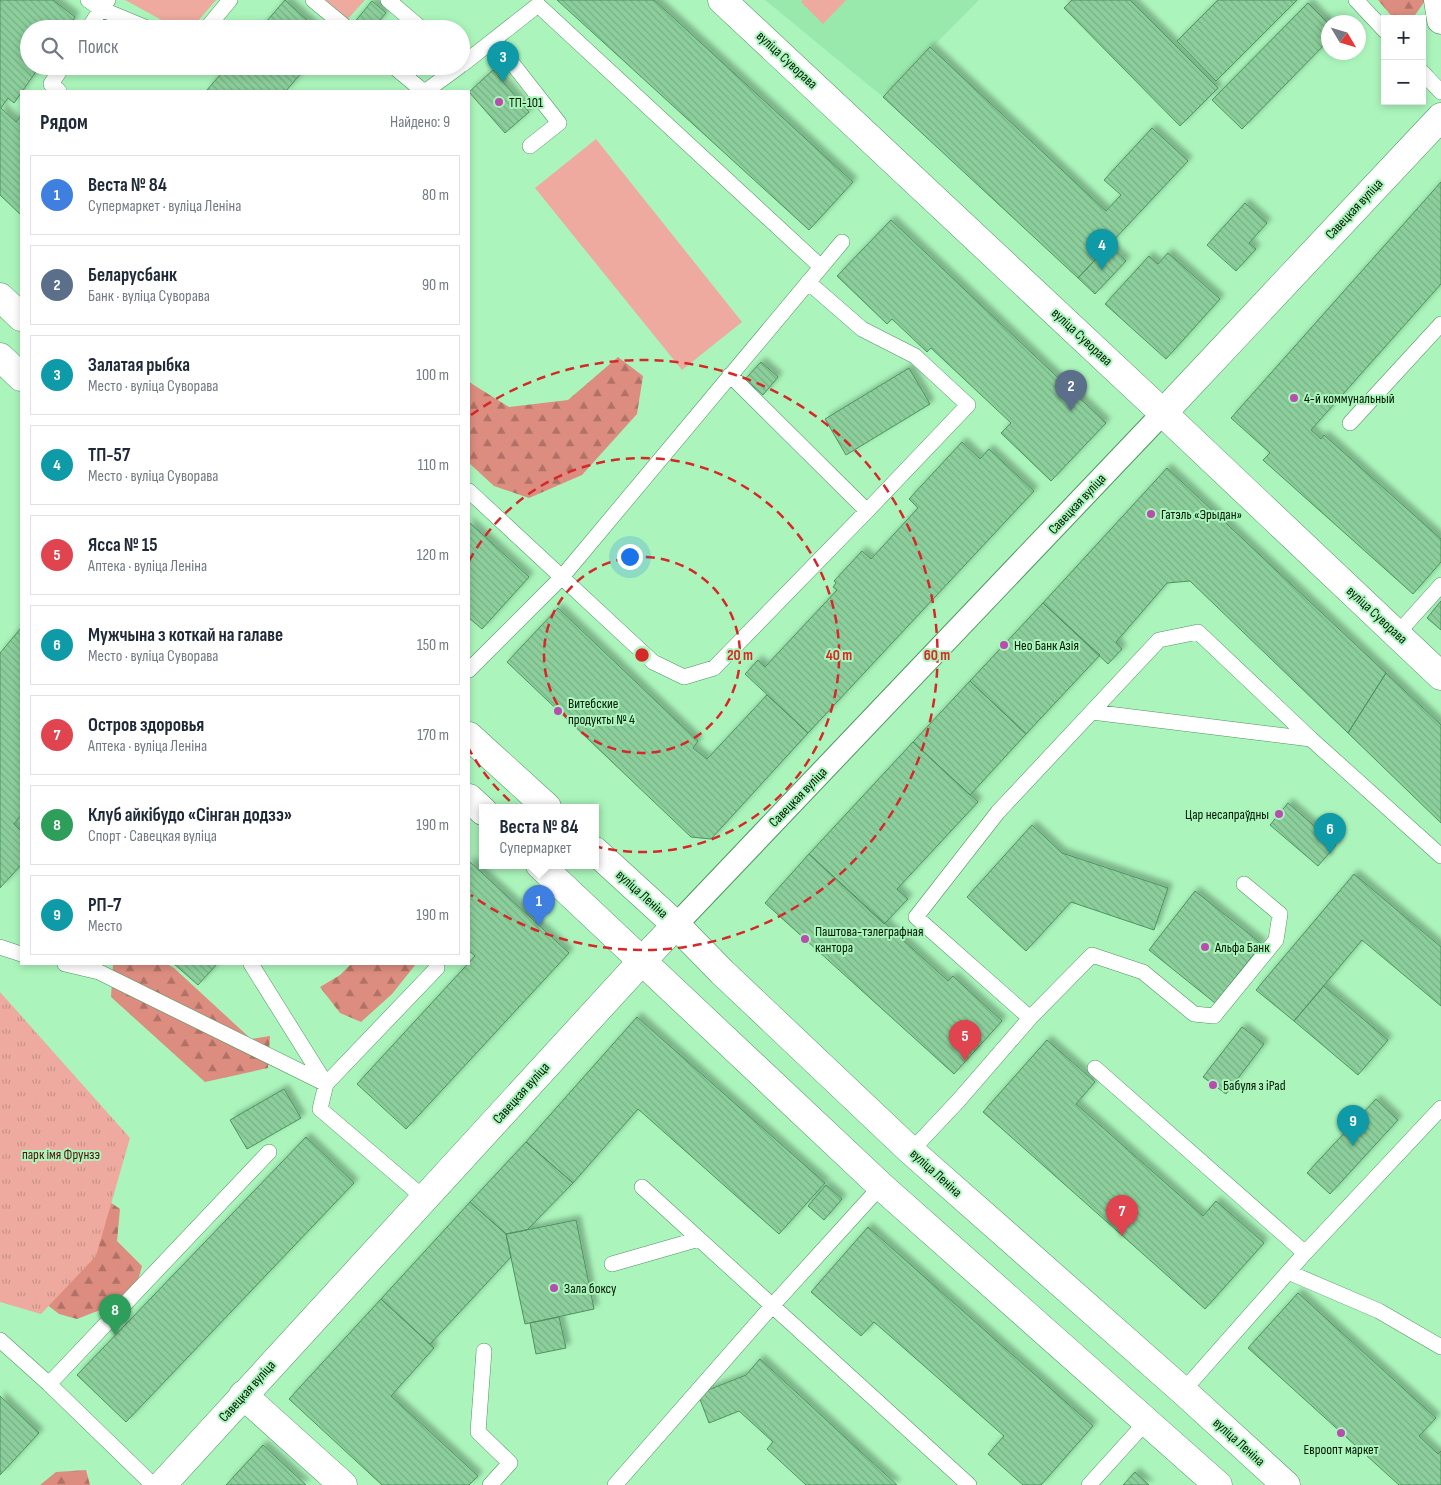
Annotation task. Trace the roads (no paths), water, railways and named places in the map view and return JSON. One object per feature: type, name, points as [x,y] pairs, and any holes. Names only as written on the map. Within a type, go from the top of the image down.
[{"type":"street","name":"вуліца Суворава","points":[[722,0],[1163,412],[1441,676]]},
{"type":"street","points":[[1438,0],[1441,20]]},
{"type":"street","name":"Савецкая вуліца","points":[[162,1485],[642,961],[1441,117]]},
{"type":"street","points":[[0,297],[20,316]]},
{"type":"street","points":[[0,357],[20,376]]},
{"type":"street","points":[[470,737],[544,804]]},
{"type":"street","name":"вуліца Леніна","points":[[599,855],[676,925],[722,972],[911,1151],[1183,1391],[1286,1485]]},
{"type":"street","points":[[544,869],[881,1186],[1218,1485]]},
{"type":"street","points":[[243,1395],[343,1485]]},
{"type":"lane","points":[[88,0],[105,5],[132,20]]},
{"type":"lane","points":[[213,20],[230,0]]},
{"type":"lane","points":[[313,0],[337,20]]},
{"type":"lane","points":[[388,0],[411,20]]},
{"type":"lane","points":[[1356,0],[1381,27]]},
{"type":"lane","points":[[94,20],[105,5]]},
{"type":"lane","points":[[470,58],[538,5],[821,267]]},
{"type":"lane","points":[[494,40],[559,124],[530,146]]},
{"type":"lane","points":[[57,75],[51,84],[58,90]]},
{"type":"lane","points":[[405,75],[424,90]]},
{"type":"lane","points":[[426,90],[447,75]]},
{"type":"lane","points":[[1426,76],[1441,92]]},
{"type":"lane","points":[[470,669],[562,576],[842,242]]},
{"type":"lane","points":[[470,492],[654,662],[684,677],[714,668],[968,405],[915,356],[862,328],[808,282]]},
{"type":"lane","points":[[1350,423],[1441,324]]},
{"type":"lane","points":[[730,375],[867,511]]},
{"type":"lane","points":[[1397,634],[1441,586]]},
{"type":"lane","points":[[1030,1018],[916,917],[998,812],[1159,640],[1198,632],[1311,739],[1441,856]]},
{"type":"lane","points":[[1092,712],[1311,739]]},
{"type":"lane","points":[[911,1151],[959,1100],[1030,1018],[1092,955],[1143,972],[1194,1014],[1214,1016],[1276,940],[1280,914],[1244,884]]},
{"type":"lane","points":[[0,947],[20,954]]},
{"type":"lane","points":[[69,965],[99,972],[326,1084]]},
{"type":"lane","points":[[252,965],[326,1084]]},
{"type":"lane","points":[[424,1198],[320,1109],[326,1084],[437,968],[436,965]]},
{"type":"lane","points":[[1095,1068],[1305,1253]]},
{"type":"lane","points":[[1183,1391],[1305,1253],[1441,1108]]},
{"type":"lane","points":[[49,1384],[269,1152]]},
{"type":"lane","points":[[615,1485],[772,1306],[881,1186]]},
{"type":"lane","points":[[642,1187],[969,1485]]},
{"type":"lane","points":[[612,1264],[699,1239]]},
{"type":"lane","points":[[1288,1272],[1379,1311],[1441,1347]]},
{"type":"lane","points":[[0,1340],[49,1384],[153,1485]]},
{"type":"lane","points":[[484,1351],[478,1432],[510,1463],[490,1485]]},
{"type":"lane","points":[[1089,1485],[1146,1421]]},
{"type":"place","name":"Залатая рыбка","points":[[503,82]]},
{"type":"place","name":"ТП-101","points":[[499,102]]},
{"type":"place","name":"ТП-57","points":[[1102,270]]},
{"type":"place","name":"4-й коммунальный","points":[[1294,398]]},
{"type":"place","name":"Беларусбанк","points":[[1071,411]]},
{"type":"place","name":"Гатэль «Эрыдан»","points":[[1151,514]]},
{"type":"place","name":"Нео Банк Азія","points":[[1004,645]]},
{"type":"place","name":"Витебские продукты № 4","points":[[558,711]]},
{"type":"place","name":"Цар несапраўдны","points":[[1279,814]]},
{"type":"place","name":"Мужчына з коткай на галаве","points":[[1330,854]]},
{"type":"place","name":"Веста № 84","points":[[539,926]]},
{"type":"place","name":"Паштова-тэлеграфная кантора","points":[[805,939]]},
{"type":"place","name":"Альфа Банк","points":[[1205,947]]},
{"type":"place","name":"Ясса № 15","points":[[965,1061]]},
{"type":"place","name":"Бабуля з iPad","points":[[1213,1085]]},
{"type":"place","name":"РП-7","points":[[1353,1146]]},
{"type":"place","name":"Остров здоровья","points":[[1122,1236]]},
{"type":"place","name":"Зала боксу","points":[[554,1288]]},
{"type":"place","name":"Клуб айкібудо «Сінган додзэ»","points":[[115,1335]]},
{"type":"place","name":"Евроопт маркет","points":[[1341,1433]]},
{"type":"park label","name":"парк імя Фрунзэ","points":[[61,1154]]}]
